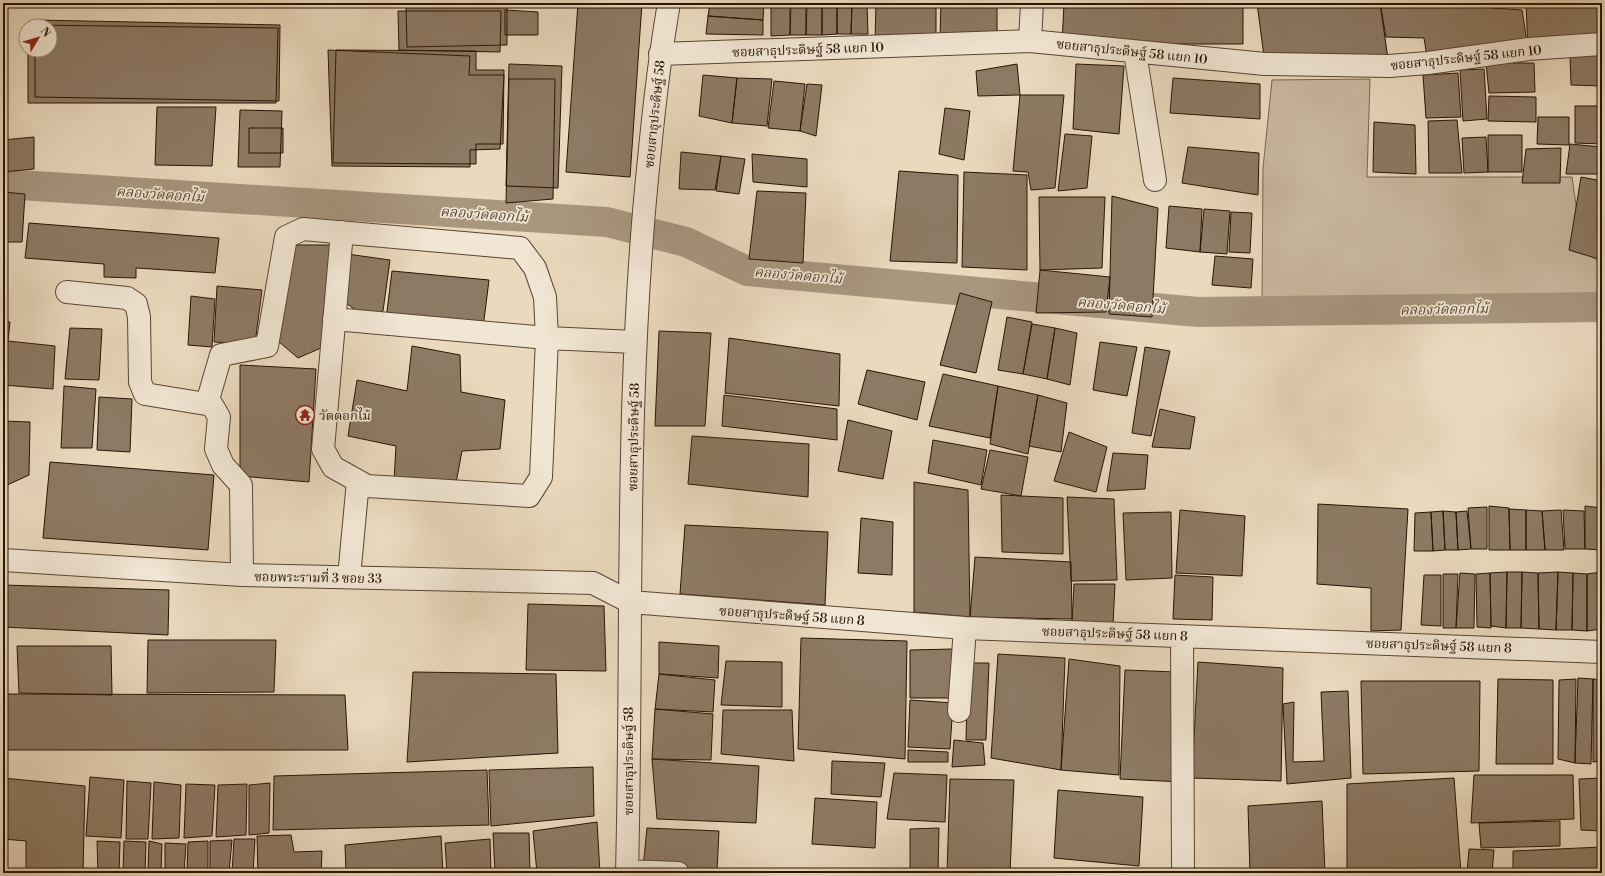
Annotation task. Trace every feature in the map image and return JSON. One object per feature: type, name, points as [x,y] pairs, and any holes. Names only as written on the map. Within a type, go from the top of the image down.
[{"type":"street","name":"ซอยสาธุประดิษฐ์ 58","points":[[627,872],[635,342],[643,212],[660,54],[669,3]]},
{"type":"street","points":[[1030,41],[1032,3]]},
{"type":"street","name":"ซอยสาธุประดิษฐ์ 58 แยก 10","points":[[660,54],[1030,41],[1265,64],[1389,66],[1428,63],[1528,49],[1602,44]]},
{"type":"street","points":[[1135,52],[1155,180]]},
{"type":"street","points":[[207,403],[221,355],[267,346],[286,237],[303,229],[342,232],[520,248],[535,268],[545,297],[547,338],[541,477],[529,496],[367,486],[333,467],[323,449],[342,232]]},
{"type":"street","points":[[67,292],[127,298],[136,304],[139,317],[140,382],[145,394],[212,405],[219,417],[216,449],[223,465],[241,485],[242,575]]},
{"type":"street","points":[[334,319],[547,338],[635,342]]},
{"type":"street","points":[[349,577],[358,481]]},
{"type":"street","name":"ซอยพระรามที่ 3 ซอย 33","points":[[3,560],[242,575],[594,583],[630,602]]},
{"type":"street","name":"ซอยสาธุประดิษฐ์ 58 แยก 8","points":[[630,602],[965,628],[1602,652]]},
{"type":"street","points":[[958,711],[965,628]]},
{"type":"street","points":[[1182,636],[1183,873]]},
{"type":"street","points":[[627,872],[678,873]]},
{"type":"shaded area","points":[[1370,79],[1367,177],[1572,177],[1582,247],[1602,266],[1602,306],[1262,304],[1263,168],[1272,80]]},
{"type":"building","points":[[199,3],[199,5],[30,4]]},
{"type":"building","points":[[302,3],[560,3],[560,4]]},
{"type":"building","points":[[507,3],[507,45],[407,47],[406,4]]},
{"type":"building","points":[[578,3],[642,3],[630,177],[566,172]]},
{"type":"building","points":[[710,3],[764,4],[763,20],[708,16]]},
{"type":"building","points":[[771,3],[790,3],[790,35],[771,36]]},
{"type":"building","points":[[791,3],[806,3],[806,35],[790,35]]},
{"type":"building","points":[[807,3],[822,3],[822,35],[806,35]]},
{"type":"building","points":[[822,3],[837,3],[837,34],[822,35]]},
{"type":"building","points":[[837,3],[852,3],[851,34],[837,34]]},
{"type":"building","points":[[852,3],[867,3],[868,34],[851,34]]},
{"type":"building","points":[[876,3],[936,3],[936,38],[875,41]]},
{"type":"building","points":[[941,3],[997,3],[997,34],[940,37]]},
{"type":"building","points":[[1064,3],[1243,3],[1243,44],[1062,44]]},
{"type":"building","points":[[1257,3],[1380,3],[1389,66],[1265,64]]},
{"type":"building","points":[[1380,3],[1492,3],[1493,8],[1522,10],[1528,49],[1428,63],[1424,38],[1386,37]]},
{"type":"building","points":[[1497,3],[1523,3],[1498,6]]},
{"type":"building","points":[[1526,3],[1602,3],[1602,44],[1528,49]]},
{"type":"building","points":[[505,10],[538,12],[538,35],[505,35]]},
{"type":"building","points":[[398,11],[501,11],[500,52],[399,50]]},
{"type":"building","points":[[708,16],[763,20],[763,35],[706,34]]},
{"type":"building","points":[[58,20],[280,25],[279,101],[35,97],[35,58],[58,58]]},
{"type":"building","points":[[58,25],[278,28],[276,103],[28,103],[28,58],[58,58]]},
{"type":"building","points":[[328,50],[470,56],[469,75],[504,75],[500,149],[470,150],[470,167],[332,166]]},
{"type":"building","points":[[336,50],[476,51],[476,70],[504,70],[503,144],[476,144],[476,164],[333,163]]},
{"type":"building","points":[[1602,55],[1602,86],[1571,85],[1570,56]]},
{"type":"building","points":[[1486,63],[1534,63],[1535,92],[1489,93]]},
{"type":"building","points":[[509,64],[562,66],[558,188],[506,186]]},
{"type":"building","points":[[1017,64],[1020,95],[978,96],[976,71]]},
{"type":"building","points":[[1076,64],[1124,66],[1119,134],[1073,129]]},
{"type":"building","points":[[1484,69],[1487,119],[1463,121],[1460,70]]},
{"type":"building","points":[[1458,73],[1461,117],[1426,118],[1423,75]]},
{"type":"building","points":[[703,75],[737,78],[732,123],[699,116]]},
{"type":"building","points":[[737,78],[772,79],[767,126],[732,123]]},
{"type":"building","points":[[1173,78],[1260,84],[1260,119],[1170,113]]},
{"type":"building","points":[[509,79],[555,79],[553,199],[506,203]]},
{"type":"building","points":[[774,81],[805,84],[800,131],[768,128]]},
{"type":"building","points":[[807,84],[822,85],[816,136],[800,131]]},
{"type":"building","points":[[1020,95],[1064,95],[1055,188],[1031,190],[1028,172],[1013,171]]},
{"type":"building","points":[[1489,96],[1536,97],[1536,122],[1488,121]]},
{"type":"building","points":[[1575,106],[1602,106],[1602,144],[1575,143]]},
{"type":"building","points":[[157,107],[216,107],[212,166],[155,165]]},
{"type":"building","points":[[945,108],[970,111],[964,160],[939,154]]},
{"type":"building","points":[[240,110],[282,111],[280,167],[238,167]]},
{"type":"building","points":[[1538,117],[1569,117],[1569,145],[1537,144]]},
{"type":"building","points":[[1457,120],[1462,173],[1429,173],[1428,121]]},
{"type":"building","points":[[1374,122],[1415,125],[1416,174],[1373,172]]},
{"type":"building","points":[[249,128],[283,128],[283,153],[249,153]]},
{"type":"building","points":[[1065,134],[1092,136],[1087,188],[1058,191]]},
{"type":"building","points":[[1488,135],[1522,135],[1522,172],[1488,172]]},
{"type":"building","points":[[34,137],[34,169],[3,172],[3,140]]},
{"type":"building","points":[[1486,137],[1488,172],[1464,173],[1462,138]]},
{"type":"building","points":[[1570,144],[1602,147],[1602,174],[1566,174]]},
{"type":"building","points":[[1188,147],[1259,153],[1258,195],[1182,183]]},
{"type":"building","points":[[1561,148],[1560,183],[1522,183],[1526,149]]},
{"type":"building","points":[[681,152],[721,156],[715,190],[679,189]]},
{"type":"building","points":[[752,154],[807,159],[807,187],[753,182]]},
{"type":"building","points":[[721,156],[745,159],[739,194],[716,191]]},
{"type":"building","points":[[899,171],[958,175],[957,263],[890,261]]},
{"type":"building","points":[[964,172],[1027,175],[1027,270],[962,267]]},
{"type":"building","points":[[1581,177],[1602,181],[1602,260],[1569,250]]},
{"type":"building","points":[[757,191],[806,193],[803,263],[749,259]]},
{"type":"building","points":[[3,192],[25,194],[22,242],[3,242]]},
{"type":"building","points":[[1112,196],[1158,208],[1152,317],[1109,314]]},
{"type":"building","points":[[1039,197],[1105,197],[1102,268],[1040,270]]},
{"type":"building","points":[[1169,206],[1202,209],[1200,252],[1166,248]]},
{"type":"building","points":[[1204,209],[1230,211],[1227,254],[1200,252]]},
{"type":"building","points":[[1231,212],[1252,213],[1250,253],[1229,252]]},
{"type":"building","points":[[29,223],[219,238],[215,273],[136,268],[136,278],[104,277],[104,264],[25,258]]},
{"type":"building","points":[[289,245],[331,245],[321,348],[298,358],[278,341]]},
{"type":"building","points":[[347,254],[390,260],[383,311],[363,316],[345,302]]},
{"type":"building","points":[[1215,256],[1253,259],[1251,288],[1212,285]]},
{"type":"building","points":[[1040,270],[1110,277],[1106,312],[1036,313]]},
{"type":"building","points":[[392,271],[489,280],[483,328],[386,319]]},
{"type":"building","points":[[217,286],[262,290],[255,344],[214,342]]},
{"type":"building","points":[[960,293],[992,302],[976,373],[940,365]]},
{"type":"building","points":[[191,296],[215,299],[212,347],[188,345]]},
{"type":"building","points":[[1007,317],[1032,322],[1023,374],[998,370]]},
{"type":"building","points":[[3,321],[10,322],[8,341],[55,346],[53,389],[3,385]]},
{"type":"building","points":[[1032,324],[1055,328],[1047,379],[1023,374]]},
{"type":"building","points":[[70,328],[102,329],[99,380],[65,379]]},
{"type":"building","points":[[1055,328],[1077,333],[1070,385],[1047,379]]},
{"type":"building","points":[[659,331],[711,333],[705,426],[655,426]]},
{"type":"building","points":[[729,338],[840,354],[839,406],[725,393]]},
{"type":"building","points":[[1100,342],[1137,347],[1127,396],[1093,390]]},
{"type":"building","points":[[412,346],[460,355],[461,392],[505,400],[500,449],[462,451],[456,483],[394,481],[396,446],[348,436],[357,380],[407,391]]},
{"type":"building","points":[[1145,347],[1170,351],[1151,436],[1132,433]]},
{"type":"building","points":[[240,365],[316,369],[309,482],[240,476]]},
{"type":"building","points":[[867,370],[925,382],[917,420],[858,404]]},
{"type":"building","points":[[943,374],[998,386],[990,438],[929,426]]},
{"type":"building","points":[[64,386],[96,389],[92,448],[61,448]]},
{"type":"building","points":[[998,386],[1038,395],[1028,454],[990,444]]},
{"type":"building","points":[[724,395],[837,409],[837,440],[722,426]]},
{"type":"building","points":[[1038,395],[1067,403],[1061,452],[1029,446]]},
{"type":"building","points":[[99,397],[132,399],[130,452],[97,450]]},
{"type":"building","points":[[1160,409],[1195,417],[1190,449],[1152,447]]},
{"type":"building","points":[[848,420],[892,431],[883,479],[838,471]]},
{"type":"building","points":[[3,421],[30,422],[29,475],[3,487]]},
{"type":"building","points":[[1069,432],[1107,447],[1096,492],[1054,481]]},
{"type":"building","points":[[692,436],[809,444],[808,497],[688,484]]},
{"type":"building","points":[[933,440],[987,450],[981,485],[928,473]]},
{"type":"building","points":[[990,450],[1028,457],[1021,496],[981,489]]},
{"type":"building","points":[[1113,453],[1148,455],[1145,489],[1107,491]]},
{"type":"building","points":[[50,462],[214,475],[208,550],[43,538]]},
{"type":"building","points":[[914,482],[968,490],[970,617],[914,612]]},
{"type":"building","points":[[1001,495],[1063,498],[1063,554],[1002,552]]},
{"type":"building","points":[[1067,497],[1114,499],[1117,580],[1071,581]]},
{"type":"building","points":[[1318,504],[1408,509],[1401,630],[1371,631],[1371,588],[1317,584]]},
{"type":"building","points":[[1489,506],[1509,508],[1510,550],[1489,550]]},
{"type":"building","points":[[1585,506],[1602,508],[1602,550],[1585,549]]},
{"type":"building","points":[[1487,507],[1487,549],[1471,549],[1468,508]]},
{"type":"building","points":[[1509,509],[1526,510],[1526,550],[1510,550]]},
{"type":"building","points":[[1180,510],[1245,516],[1242,576],[1176,573]]},
{"type":"building","points":[[1526,510],[1542,511],[1545,550],[1526,550]]},
{"type":"building","points":[[1561,510],[1564,550],[1545,550],[1542,511]]},
{"type":"building","points":[[1563,510],[1584,511],[1585,549],[1565,549]]},
{"type":"building","points":[[1443,511],[1445,550],[1433,551],[1431,512]]},
{"type":"building","points":[[1443,511],[1456,512],[1458,550],[1445,550]]},
{"type":"building","points":[[1467,511],[1471,549],[1458,550],[1456,512]]},
{"type":"building","points":[[1171,512],[1172,578],[1126,580],[1123,513]]},
{"type":"building","points":[[1431,512],[1433,551],[1414,551],[1415,513]]},
{"type":"building","points":[[861,518],[893,522],[892,575],[858,573]]},
{"type":"building","points":[[685,525],[828,532],[825,605],[680,594]]},
{"type":"building","points":[[975,557],[1071,562],[1072,619],[970,617]]},
{"type":"building","points":[[1507,572],[1506,628],[1491,626],[1490,573]]},
{"type":"building","points":[[1507,572],[1522,572],[1521,628],[1506,628]]},
{"type":"building","points":[[1522,572],[1538,573],[1539,629],[1521,628]]},
{"type":"building","points":[[1558,572],[1556,630],[1539,629],[1538,573]]},
{"type":"building","points":[[1558,572],[1573,573],[1572,630],[1556,630]]},
{"type":"building","points":[[1602,572],[1602,629],[1587,631],[1587,574]]},
{"type":"building","points":[[1460,573],[1475,574],[1474,628],[1456,628]]},
{"type":"building","points":[[1490,573],[1491,628],[1477,627],[1476,574]]},
{"type":"building","points":[[1573,573],[1587,574],[1587,631],[1572,630]]},
{"type":"building","points":[[1443,574],[1458,574],[1456,628],[1443,628]]},
{"type":"building","points":[[1175,575],[1213,577],[1212,620],[1173,619]]},
{"type":"building","points":[[1424,575],[1441,575],[1441,626],[1421,625]]},
{"type":"building","points":[[1074,584],[1115,584],[1113,625],[1072,623]]},
{"type":"building","points":[[3,585],[169,590],[168,635],[3,627]]},
{"type":"building","points":[[528,604],[604,606],[606,671],[526,670]]},
{"type":"building","points":[[801,638],[907,641],[905,759],[798,749]]},
{"type":"building","points":[[148,640],[276,640],[274,692],[147,693]]},
{"type":"building","points":[[659,642],[719,646],[718,678],[659,674]]},
{"type":"building","points":[[17,646],[111,646],[112,695],[19,693]]},
{"type":"building","points":[[953,649],[950,698],[910,698],[910,650]]},
{"type":"building","points":[[998,654],[1065,658],[1061,770],[991,758]]},
{"type":"building","points":[[1069,659],[1120,666],[1119,775],[1061,770]]},
{"type":"building","points":[[726,661],[782,662],[782,707],[721,705]]},
{"type":"building","points":[[1198,662],[1283,668],[1281,781],[1192,778]]},
{"type":"building","points":[[968,663],[989,663],[986,740],[966,740]]},
{"type":"building","points":[[1125,670],[1176,672],[1183,782],[1120,779]]},
{"type":"building","points":[[413,672],[556,674],[558,753],[407,762]]},
{"type":"building","points":[[659,674],[715,680],[713,712],[655,709]]},
{"type":"building","points":[[1578,678],[1593,679],[1591,764],[1575,763]]},
{"type":"building","points":[[1498,679],[1553,680],[1553,764],[1496,764]]},
{"type":"building","points":[[1576,679],[1575,763],[1558,759],[1559,680]]},
{"type":"building","points":[[1593,679],[1602,680],[1602,761],[1593,762]]},
{"type":"building","points":[[1361,681],[1480,681],[1479,771],[1363,774]]},
{"type":"building","points":[[1348,691],[1351,778],[1287,784],[1283,704],[1294,702],[1293,762],[1324,761],[1321,692]]},
{"type":"building","points":[[3,694],[345,695],[348,750],[3,750]]},
{"type":"building","points":[[910,700],[953,703],[950,749],[908,747]]},
{"type":"building","points":[[655,709],[713,714],[711,760],[652,759]]},
{"type":"building","points":[[723,710],[792,710],[794,761],[721,754]]},
{"type":"building","points":[[954,740],[983,743],[985,765],[952,767]]},
{"type":"building","points":[[908,750],[948,752],[948,762],[908,762]]},
{"type":"building","points":[[652,759],[759,766],[756,823],[657,819]]},
{"type":"building","points":[[832,761],[885,763],[881,797],[831,794]]},
{"type":"building","points":[[593,767],[594,816],[491,826],[489,770]]},
{"type":"building","points":[[487,770],[489,825],[273,830],[274,776]]},
{"type":"building","points":[[894,773],[947,775],[945,822],[887,819]]},
{"type":"building","points":[[1474,775],[1573,775],[1574,819],[1471,823]]},
{"type":"building","points":[[90,777],[124,780],[121,838],[86,836]]},
{"type":"building","points":[[3,778],[85,786],[83,873],[26,873],[26,841],[3,839]]},
{"type":"building","points":[[1454,778],[1461,873],[1347,873],[1347,784]]},
{"type":"building","points":[[1602,778],[1602,831],[1581,830],[1579,779]]},
{"type":"building","points":[[950,779],[1014,780],[1010,873],[947,873]]},
{"type":"building","points":[[127,781],[151,783],[148,839],[126,839]]},
{"type":"building","points":[[154,782],[181,785],[179,838],[152,839]]},
{"type":"building","points":[[270,783],[269,833],[249,835],[249,785]]},
{"type":"building","points":[[186,784],[215,785],[212,836],[184,838]]},
{"type":"building","points":[[247,784],[246,835],[216,837],[218,785]]},
{"type":"building","points":[[1058,790],[1143,797],[1139,866],[1054,858]]},
{"type":"building","points":[[815,798],[877,802],[875,848],[812,844]]},
{"type":"building","points":[[1322,801],[1325,873],[1250,873],[1248,806]]},
{"type":"building","points":[[1560,821],[1560,846],[1481,848],[1479,823]]},
{"type":"building","points":[[597,822],[600,873],[537,873],[533,831]]},
{"type":"building","points":[[647,828],[719,831],[717,870],[643,868]]},
{"type":"building","points":[[939,828],[938,873],[910,873],[910,829]]},
{"type":"building","points":[[493,833],[529,833],[530,873],[495,873]]},
{"type":"building","points":[[291,835],[294,852],[322,851],[321,873],[258,873],[257,836]]},
{"type":"building","points":[[441,836],[443,873],[346,873],[345,845]]},
{"type":"building","points":[[234,839],[255,839],[253,873],[232,873]]},
{"type":"building","points":[[490,839],[491,873],[447,873],[445,843]]},
{"type":"building","points":[[232,840],[229,873],[210,873],[210,841]]},
{"type":"building","points":[[97,841],[120,842],[119,873],[98,873]]},
{"type":"building","points":[[124,841],[146,842],[145,873],[123,873]]},
{"type":"building","points":[[149,841],[162,844],[161,873],[148,873]]},
{"type":"building","points":[[208,841],[208,873],[187,873],[188,842]]},
{"type":"building","points":[[165,843],[186,844],[184,873],[165,873]]},
{"type":"building","points":[[1602,847],[1602,873],[1513,873],[1513,851]]},
{"type":"building","points":[[1469,849],[1494,850],[1492,873],[1467,873]]},
{"type":"waterway","name":"คลองวัดดอกไม้","points":[[3,184],[607,222],[686,242],[747,271],[1198,312],[1602,307]]},
{"type":"place","name":"วัดดอกไม้","points":[[305,415]]}]
